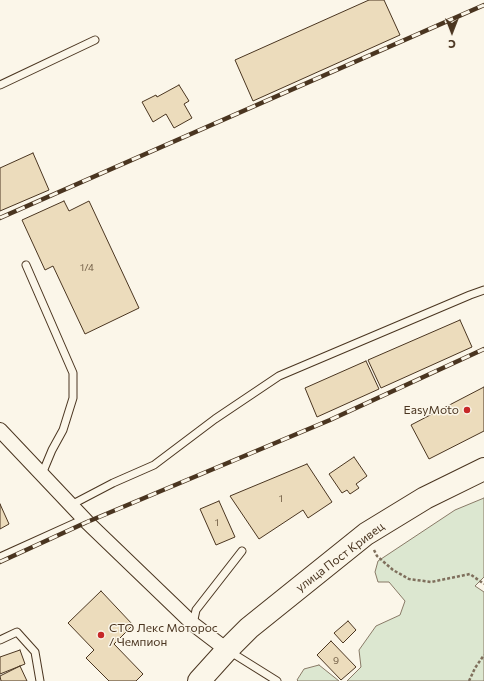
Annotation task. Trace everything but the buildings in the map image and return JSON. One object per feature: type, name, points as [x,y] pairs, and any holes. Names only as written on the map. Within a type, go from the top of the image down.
[{"type":"main road","name":"улица Пост Кривец","points":[[199,681],[249,628],[366,534],[424,498],[484,469]]},
{"type":"street","points":[[0,430],[84,519],[194,624],[227,650]]},
{"type":"lane","points":[[0,85],[95,40]]},
{"type":"lane","points":[[26,265],[73,373],[73,398],[62,430],[42,474]]},
{"type":"lane","points":[[71,505],[113,482],[154,465],[215,419],[279,376],[484,290]]},
{"type":"lane","points":[[0,557],[84,519]]},
{"type":"lane","points":[[194,624],[196,610],[242,550]]},
{"type":"lane","points":[[0,640],[17,632],[35,652],[40,681]]},
{"type":"lane","points":[[227,650],[276,681]]},
{"type":"path","points":[[366,534],[377,556],[393,570],[409,579],[431,582],[470,574],[484,584]]},
{"type":"path","points":[[469,681],[484,655]]},
{"type":"green space","points":[[484,498],[484,577],[475,586],[484,592],[484,681],[347,681],[361,667],[359,650],[376,626],[400,615],[405,601],[389,582],[378,582],[375,572],[378,561],[455,510]]},
{"type":"green space","points":[[319,665],[339,681],[297,680],[304,669]]},
{"type":"railway","points":[[0,218],[484,5]]},
{"type":"railway","points":[[0,562],[87,522],[330,420],[484,349]]},
{"type":"place","name":"EasyMoto","points":[[467,410]]},
{"type":"place","name":"СТО Лекс Моторос / Чемпион","points":[[101,635]]}]
